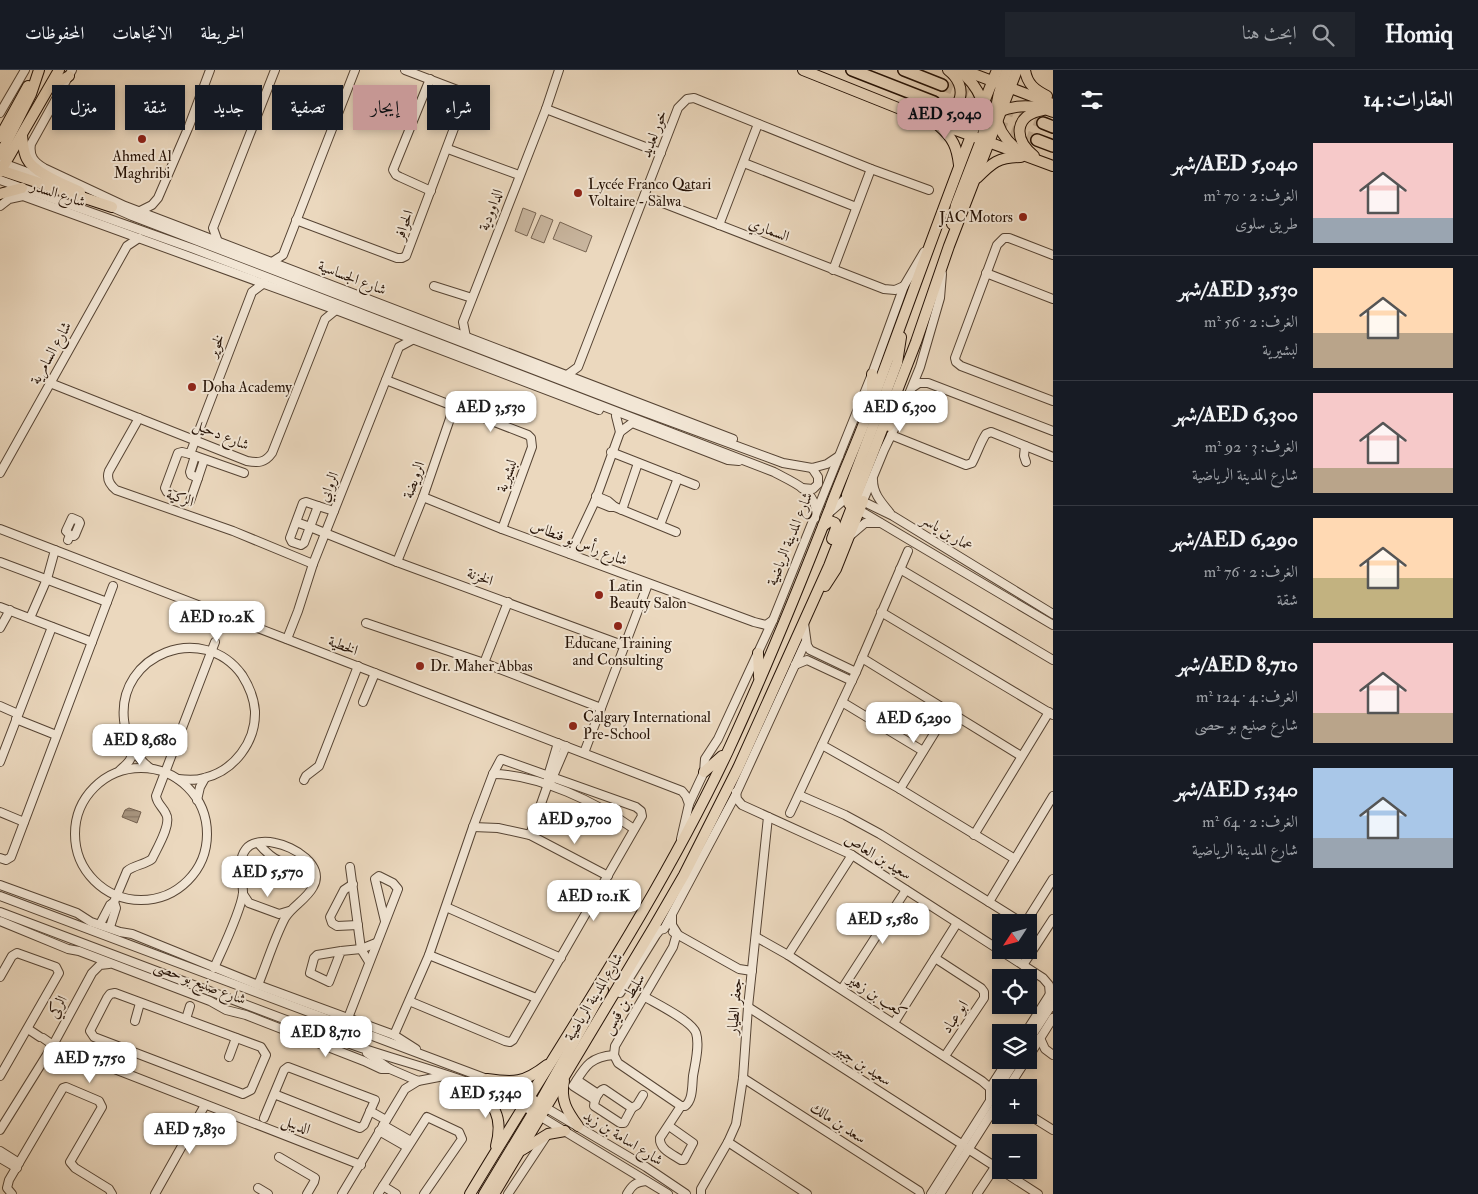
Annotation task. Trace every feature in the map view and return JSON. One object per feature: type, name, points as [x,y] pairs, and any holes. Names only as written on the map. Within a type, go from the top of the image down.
[{"type":"highway","points":[[852,70],[934,102]]},
{"type":"highway","points":[[904,70],[942,85]]},
{"type":"highway","points":[[1037,140],[1053,146]]},
{"type":"main road","points":[[0,137],[38,70]]},
{"type":"main road","points":[[1,168],[31,94],[38,70]]},
{"type":"main road","points":[[1,168],[59,70]]},
{"type":"main road","points":[[803,70],[922,118],[1049,165]]},
{"type":"main road","points":[[922,118],[944,114],[958,104],[960,87],[954,75],[948,70]]},
{"type":"main road","points":[[958,70],[974,85],[980,95],[983,112]]},
{"type":"main road","points":[[962,70],[1001,84],[1051,108]]},
{"type":"main road","points":[[997,70],[1001,84]]},
{"type":"main road","points":[[1001,84],[1007,70]]},
{"type":"main road","points":[[1001,84],[1017,70]]},
{"type":"main road","points":[[1025,70],[1026,77],[1033,88],[1053,98]]},
{"type":"main road","points":[[50,87],[70,73]]},
{"type":"main road","name":"شارع المدينة الرياضية","points":[[470,1194],[494,1155],[566,1073],[684,875],[738,768],[804,623],[855,503],[916,342],[973,182],[983,112],[1001,84]]},
{"type":"main road","name":"شارع المدينة الرياضية","points":[[529,1097],[608,972],[680,847],[727,752],[823,526],[869,410],[901,310],[931,242],[959,167],[980,140],[997,113],[1001,84]]},
{"type":"main road","points":[[922,118],[962,118],[983,112],[997,113],[1024,105],[1051,108]]},
{"type":"main road","points":[[1049,165],[1032,154],[1024,146],[1019,131],[1022,122],[1027,116],[1036,111],[1051,108]]},
{"type":"main road","points":[[997,113],[1002,133],[1008,141],[1027,157]]},
{"type":"main road","points":[[0,129],[11,116]]},
{"type":"main road","points":[[922,118],[939,126],[952,138],[957,148],[959,167]]},
{"type":"main road","points":[[22,135],[26,157],[30,163],[40,171],[80,192]]},
{"type":"main road","points":[[949,246],[956,205],[980,140]]},
{"type":"main road","points":[[973,182],[990,165],[999,160],[1008,157],[1027,157]]},
{"type":"main road","points":[[1,168],[114,208]]},
{"type":"main road","points":[[0,194],[22,188]]},
{"type":"main road","points":[[814,598],[834,573],[848,539],[855,503],[897,363],[901,310]]},
{"type":"main road","points":[[869,410],[873,384],[872,374]]},
{"type":"main road","points":[[874,450],[898,410],[907,402]]},
{"type":"main road","points":[[809,611],[817,577],[836,526],[832,521],[827,522],[823,526]]},
{"type":"main road","points":[[758,653],[759,680]]},
{"type":"main road","points":[[704,772],[727,752]]},
{"type":"main road","points":[[484,1194],[600,998],[608,972]]},
{"type":"main road","points":[[487,1079],[506,1082],[522,1080],[533,1075],[551,1061]]},
{"type":"main road","points":[[566,1073],[562,1098],[567,1110],[578,1126]]},
{"type":"main road","points":[[473,1085],[489,1101],[498,1115],[499,1133],[494,1155]]},
{"type":"main road","points":[[529,1097],[536,1104],[536,1109]]},
{"type":"main road","name":"شارع المدينة الرياضية","points":[[494,1194],[519,1152],[536,1109]]},
{"type":"main road","points":[[519,1152],[548,1134],[565,1130]]},
{"type":"street","points":[[0,114],[25,70]]},
{"type":"street","points":[[140,212],[152,205],[158,198],[189,126],[210,70]]},
{"type":"street","points":[[201,236],[213,228],[275,70]]},
{"type":"street","points":[[272,262],[283,255],[355,70]]},
{"type":"street","name":"الحوافر","points":[[296,220],[402,258],[409,252],[465,99],[460,91],[405,70]]},
{"type":"street","name":"الداوودية","points":[[451,331],[462,322],[560,70]]},
{"type":"street","name":"شارع الجساسية","points":[[70,73],[31,144],[31,155],[36,163],[44,168],[125,206],[218,242],[303,281],[433,327],[451,331],[581,380],[746,444],[756,453]]},
{"type":"street","points":[[430,79],[393,170],[396,175],[431,191]]},
{"type":"street","name":"خور لعديد","points":[[578,367],[678,108],[687,99],[694,98],[871,169],[929,190]]},
{"type":"street","points":[[546,109],[661,154]]},
{"type":"street","points":[[719,225],[758,124]]},
{"type":"street","points":[[448,149],[519,175]]},
{"type":"street","points":[[744,163],[856,207]]},
{"type":"street","name":"شارع الجساسية","points":[[1,168],[22,188],[194,249],[744,460],[774,472],[802,488]]},
{"type":"street","name":"شارع الجساسية","points":[[1,168],[80,192],[114,208],[253,259],[272,262],[598,394],[783,463],[812,468]]},
{"type":"street","points":[[833,270],[871,169]]},
{"type":"street","name":"شارع السدر","points":[[0,206],[9,199],[23,196],[107,226]]},
{"type":"street","name":"السماري","points":[[645,196],[884,289],[895,290],[904,286]]},
{"type":"street","points":[[114,208],[125,206]]},
{"type":"street","points":[[101,216],[107,226]]},
{"type":"street","name":"شارع الجساسية","points":[[107,226],[336,310],[728,460],[736,462],[744,460]]},
{"type":"street","points":[[213,228],[218,242]]},
{"type":"street","points":[[124,233],[127,246]]},
{"type":"street","name":"شارع السامرية","points":[[0,473],[127,246],[139,238]]},
{"type":"street","points":[[1053,255],[1009,238],[1004,238],[997,245],[956,354],[956,362],[961,366],[1053,400]]},
{"type":"street","name":"شارع المدينة الرياضية","points":[[680,847],[682,829],[689,804],[704,772],[705,759],[718,740],[773,620],[872,374],[901,310],[904,286],[931,242]]},
{"type":"street","points":[[283,255],[288,268]]},
{"type":"street","name":"شارع المدينة الرياضية","points":[[855,503],[873,476],[913,387],[940,298],[943,262]]},
{"type":"street","points":[[299,273],[303,281]]},
{"type":"street","points":[[986,274],[1053,300]]},
{"type":"street","points":[[248,278],[252,292],[264,283]]},
{"type":"street","points":[[434,286],[472,298]]},
{"type":"street","points":[[281,290],[294,287]]},
{"type":"street","points":[[884,289],[901,310]]},
{"type":"street","name":"لخوير","points":[[198,478],[190,474],[195,439],[252,292]]},
{"type":"street","points":[[320,304],[324,319],[336,310]]},
{"type":"street","name":"شارع دحيل","points":[[50,383],[256,463],[268,459],[272,453],[324,319]]},
{"type":"street","points":[[379,320],[390,331],[399,347],[412,340]]},
{"type":"street","points":[[462,322],[466,337]]},
{"type":"street","points":[[421,343],[431,340]]},
{"type":"street","name":"الروابي","points":[[287,639],[298,612],[313,564],[399,347]]},
{"type":"street","points":[[567,375],[578,367],[581,380]]},
{"type":"street","points":[[920,367],[921,376],[928,383]]},
{"type":"street","points":[[542,372],[550,369]]},
{"type":"street","name":"لبشيرية","points":[[386,380],[528,435],[531,438],[532,447],[502,529]]},
{"type":"street","points":[[913,387],[919,383],[928,383],[1053,431]]},
{"type":"street","points":[[594,386],[598,394]]},
{"type":"street","points":[[597,404],[606,413]]},
{"type":"street","name":"الرويضة","points":[[397,562],[423,497],[454,407]]},
{"type":"street","points":[[616,416],[620,432]]},
{"type":"street","name":"الركية","points":[[139,418],[109,471],[108,479],[112,487],[233,531],[313,564]]},
{"type":"street","points":[[570,554],[596,499],[611,452],[620,432],[632,423]]},
{"type":"street","points":[[891,435],[966,465],[972,463],[986,434],[991,432],[1053,457]]},
{"type":"street","points":[[1025,446],[1026,462]]},
{"type":"street","points":[[175,496],[167,492],[165,488],[178,454],[182,452],[244,474]]},
{"type":"street","points":[[611,452],[695,485]]},
{"type":"street","points":[[802,488],[813,489],[818,484],[818,477],[812,468],[827,464],[840,456]]},
{"type":"street","points":[[190,501],[204,460]]},
{"type":"street","points":[[618,509],[638,464]]},
{"type":"street","points":[[873,476],[877,496],[893,516]]},
{"type":"street","points":[[660,525],[678,478]]},
{"type":"street","points":[[802,488],[815,506],[815,518]]},
{"type":"street","name":"شارع رأس بو فنطاس","points":[[423,497],[502,529],[754,622],[766,625],[773,620]]},
{"type":"street","points":[[596,499],[610,507],[676,532]]},
{"type":"street","points":[[318,506],[304,543],[301,545],[292,542],[290,538],[303,503],[306,502],[334,511]]},
{"type":"street","points":[[827,515],[836,505],[855,503]]},
{"type":"street","name":"عمار بن ياسر","points":[[855,503],[893,516],[1053,614]]},
{"type":"street","name":"عمار بن ياسر","points":[[855,503],[883,523],[1053,624]]},
{"type":"street","name":"الخزنة","points":[[296,522],[397,562],[625,646]]},
{"type":"street","points":[[848,539],[865,523],[883,523]]},
{"type":"street","name":"الخطية","points":[[0,529],[55,550],[67,544],[287,639],[676,788]]},
{"type":"street","points":[[30,618],[47,578],[55,550]]},
{"type":"street","points":[[790,813],[852,681],[908,550]]},
{"type":"street","points":[[0,562],[108,602]]},
{"type":"street","points":[[900,569],[1053,660]]},
{"type":"street","points":[[584,753],[648,584]]},
{"type":"street","points":[[0,858],[6,860],[11,857],[113,586]]},
{"type":"street","points":[[484,663],[508,602]]},
{"type":"street","points":[[0,607],[92,642]]},
{"type":"street","points":[[0,628],[10,610]]},
{"type":"street","points":[[881,612],[1051,714],[1021,756],[974,835]]},
{"type":"street","points":[[754,622],[763,631],[765,639]]},
{"type":"street","points":[[366,623],[484,663],[601,708]]},
{"type":"street","name":"شارع المدينة الرياضية","points":[[804,623],[806,641]]},
{"type":"street","points":[[0,762],[52,627]]},
{"type":"street","points":[[806,641],[812,652],[856,672]]},
{"type":"street","points":[[752,971],[739,968],[677,933],[664,929],[735,796],[806,641]]},
{"type":"street","points":[[100,924],[115,899],[127,871],[152,859],[168,822],[168,816],[157,801],[156,796],[215,642]]},
{"type":"street","points":[[180,648],[197,648],[211,652],[223,657],[236,668],[248,684],[254,704],[255,717],[250,738],[240,756],[228,768],[205,778],[178,779],[151,768],[137,757],[132,749],[125,730],[123,709],[128,689],[139,670],[160,654],[180,648]]},
{"type":"street","points":[[862,658],[1021,756]]},
{"type":"street","points":[[795,665],[807,660],[852,681]]},
{"type":"street","points":[[304,780],[309,773],[319,766],[358,666]]},
{"type":"street","points":[[363,702],[375,673]]},
{"type":"street","points":[[842,702],[923,751]]},
{"type":"street","points":[[0,706],[17,717],[56,735]]},
{"type":"street","points":[[900,789],[948,711]]},
{"type":"street","points":[[550,780],[558,743]]},
{"type":"street","points":[[530,835],[550,780],[566,746]]},
{"type":"street","points":[[822,746],[900,789],[1015,859]]},
{"type":"street","points":[[119,771],[133,756],[132,749]]},
{"type":"street","points":[[394,1035],[429,954],[500,760],[503,759],[550,780],[617,816],[634,829]]},
{"type":"street","points":[[110,927],[116,908],[115,899],[86,870],[76,848],[77,817],[83,802],[92,789],[104,778],[119,771],[134,768],[151,768]]},
{"type":"street","points":[[735,796],[738,768]]},
{"type":"street","points":[[409,1001],[510,1042],[515,1037],[642,816],[641,811],[636,807],[601,794],[550,780],[494,774]]},
{"type":"street","points":[[197,800],[200,787],[205,778]]},
{"type":"street","points":[[115,899],[148,900],[164,896],[178,889],[190,878],[199,865],[205,850],[207,834],[205,819],[197,800],[178,779]]},
{"type":"street","points":[[676,788],[690,788],[699,783]]},
{"type":"street","points":[[676,788],[684,793],[689,804]]},
{"type":"street","points":[[594,805],[601,794]]},
{"type":"street","points":[[799,795],[845,815],[880,834],[1008,914]]},
{"type":"street","name":"سعيد بن العاص","points":[[735,796],[742,805],[852,855],[1043,978],[1053,979]]},
{"type":"street","points":[[989,902],[1053,796]]},
{"type":"street","points":[[726,813],[732,807],[742,805]]},
{"type":"street","points":[[0,812],[24,822]]},
{"type":"street","name":"جعفر الطيار","points":[[688,1194],[701,1192],[736,1124],[743,1078],[748,1007],[768,817]]},
{"type":"street","points":[[474,827],[498,828],[530,835],[608,876]]},
{"type":"street","points":[[214,968],[240,907],[242,894],[241,860],[247,848],[254,843],[271,842],[287,845],[302,854],[309,862],[316,877],[313,887],[289,911],[258,986]]},
{"type":"street","points":[[258,843],[266,852],[281,863],[295,865],[309,862]]},
{"type":"street","points":[[788,955],[852,855]]},
{"type":"street","points":[[350,867],[361,949],[369,962]]},
{"type":"street","points":[[348,1018],[398,889],[393,883],[379,876],[375,879],[385,921]]},
{"type":"street","points":[[1031,914],[1053,879]]},
{"type":"street","points":[[353,884],[344,890],[330,918],[332,923],[337,926],[358,925]]},
{"type":"street","name":"شارع صنيع بو حصى","points":[[0,885],[78,914],[92,922],[120,932],[132,934],[258,986],[394,1035],[428,1057]]},
{"type":"street","points":[[842,989],[906,890]]},
{"type":"street","points":[[242,894],[249,903],[279,914],[289,911]]},
{"type":"street","name":"شارع صنيع بو حصى","points":[[0,896],[150,954],[487,1079],[529,1097]]},
{"type":"street","points":[[240,907],[249,903]]},
{"type":"street","points":[[446,907],[561,958]]},
{"type":"street","name":"شارع صنيع بو حصى","points":[[0,912],[251,1008],[355,1046],[446,1075],[536,1109]]},
{"type":"street","points":[[279,914],[283,923]]},
{"type":"street","name":"سليط بن قيس","points":[[597,1097],[575,1083],[584,1068],[595,1059],[614,1055],[615,1046],[673,947],[677,933],[672,922],[673,915]]},
{"type":"street","points":[[1023,965],[1053,919]]},
{"type":"street","points":[[61,920],[92,922]]},
{"type":"street","name":"شارع صنيع بو حصى","points":[[0,921],[68,949],[80,951],[114,964],[191,1002],[210,1001],[221,1008],[246,1015],[364,1060],[381,1069],[390,1069],[418,1081]]},
{"type":"street","points":[[894,1023],[957,923]]},
{"type":"street","name":"سليط بن قيس","points":[[606,1008],[619,995],[656,935],[660,930],[664,929]]},
{"type":"street","points":[[53,931],[80,951]]},
{"type":"street","points":[[120,932],[150,954]]},
{"type":"street","name":"كعب بن زهير","points":[[756,937],[842,989],[945,1056],[990,1088]]},
{"type":"street","points":[[673,947],[688,940]]},
{"type":"street","points":[[341,950],[329,982],[310,973],[314,958],[317,955],[341,950],[361,949],[376,943]]},
{"type":"street","points":[[0,977],[12,956],[17,953],[57,969],[59,973],[0,1076]]},
{"type":"street","points":[[89,954],[93,964],[92,973]]},
{"type":"street","points":[[429,954],[536,998]]},
{"type":"street","name":"ابو عباد","points":[[935,958],[981,988],[984,992],[984,998],[945,1056]]},
{"type":"street","points":[[92,973],[104,964],[114,964]]},
{"type":"street","name":"الركي","points":[[0,1130],[53,1045],[92,973]]},
{"type":"street","points":[[1037,1025],[1052,996],[1049,985],[1043,978]]},
{"type":"street","points":[[110,994],[115,994],[186,1019],[260,1047],[266,1055],[252,1090],[243,1094],[94,1037],[90,1031],[110,994]]},
{"type":"street","points":[[1032,1024],[1052,996]]},
{"type":"street","points":[[645,997],[688,1023],[696,1032],[697,1043],[690,1101],[685,1106],[682,1106],[660,1138],[661,1146],[681,1160],[684,1160],[693,1143],[669,1126]]},
{"type":"street","points":[[210,1001],[251,1008]]},
{"type":"street","points":[[186,1019],[191,1002]]},
{"type":"street","points":[[134,1020],[140,1003]]},
{"type":"street","name":"سعيد بن جبير","points":[[748,1007],[992,1165]]},
{"type":"street","points":[[1037,1043],[1053,1018]]},
{"type":"street","name":"الديبل","points":[[28,1029],[53,1045],[361,1165]]},
{"type":"street","points":[[229,1057],[236,1038]]},
{"type":"street","points":[[1040,1038],[1045,1049],[1053,1055]]},
{"type":"street","points":[[355,1046],[390,1069]]},
{"type":"street","points":[[1037,1052],[1045,1049]]},
{"type":"street","points":[[614,1055],[618,1063],[682,1106]]},
{"type":"street","points":[[264,1118],[284,1070],[288,1067],[382,1104]]},
{"type":"street","points":[[945,1194],[990,1101],[1010,1069]]},
{"type":"street","points":[[399,1072],[403,1078],[405,1089]]},
{"type":"street","points":[[342,1194],[405,1089],[418,1081],[446,1075]]},
{"type":"street","name":"سعد بن مالك","points":[[743,1078],[919,1192],[935,1192]]},
{"type":"street","points":[[982,1081],[992,1081]]},
{"type":"street","points":[[990,1101],[990,1088],[992,1085]]},
{"type":"street","points":[[12,1194],[7,1188],[18,1165],[63,1088],[69,1087],[99,1100],[102,1107],[70,1162],[74,1168],[108,1189],[112,1194]]},
{"type":"street","points":[[632,1108],[604,1089],[597,1097],[594,1106],[620,1123],[624,1123],[632,1108],[637,1105],[643,1095]]},
{"type":"street","points":[[274,1094],[358,1127],[362,1127],[375,1100]]},
{"type":"street","points":[[155,1194],[205,1105]]},
{"type":"street","name":"شارع اسامة بن زيد","points":[[536,1109],[578,1126],[688,1194]]},
{"type":"street","name":"شارع اسامة بن زيد","points":[[536,1109],[565,1130],[668,1194]]},
{"type":"street","points":[[0,1112],[8,1117]]},
{"type":"street","points":[[935,1192],[968,1149],[992,1112]]},
{"type":"street","points":[[369,1114],[409,1144]]},
{"type":"street","points":[[378,1194],[427,1117],[459,1132],[462,1139],[424,1194]]},
{"type":"street","points":[[1037,1120],[1053,1130]]},
{"type":"street","points":[[508,1194],[548,1134]]},
{"type":"street","points":[[728,1142],[808,1194]]},
{"type":"street","points":[[0,1151],[18,1165]]},
{"type":"street","points":[[280,1157],[315,1178],[307,1194]]},
{"type":"street","points":[[0,1158],[18,1165]]},
{"type":"street","points":[[628,1170],[631,1177],[629,1190]]},
{"type":"street","points":[[977,1194],[992,1172]]},
{"type":"street","name":"سعيد بن جبير","points":[[1014,1179],[1038,1194]]},
{"type":"street","points":[[629,1190],[639,1182],[647,1181]]},
{"type":"street","points":[[383,1186],[396,1194]]},
{"type":"street","points":[[258,1188],[268,1194]]},
{"type":"shaded area","points":[[523,208],[536,213],[527,236],[515,231]]},
{"type":"shaded area","points":[[541,215],[553,220],[544,243],[531,238]]},
{"type":"shaded area","points":[[560,222],[592,236],[586,252],[553,239]]},
{"type":"shaded area","points":[[129,808],[141,812],[137,823],[122,817],[125,810]]},
{"type":"tunnel","points":[[942,85],[1043,123]]},
{"type":"tunnel","points":[[934,102],[1037,140]]},
{"type":"place","name":"Ahmed Al Maghribi","points":[[142,139]]},
{"type":"place","name":"Lycée Franco Qatari Voltaire - Salwa","points":[[578,193]]},
{"type":"place","name":"JAC Motors","points":[[1023,217]]},
{"type":"place","name":"Doha Academy","points":[[192,387]]},
{"type":"place","name":"Latin Beauty Salon","points":[[599,595]]},
{"type":"place","name":"Educane Training and Consulting","points":[[618,626]]},
{"type":"place","name":"Dr. Maher Abbas","points":[[420,666]]},
{"type":"place","name":"Calgary International Pre-School","points":[[573,726]]}]
